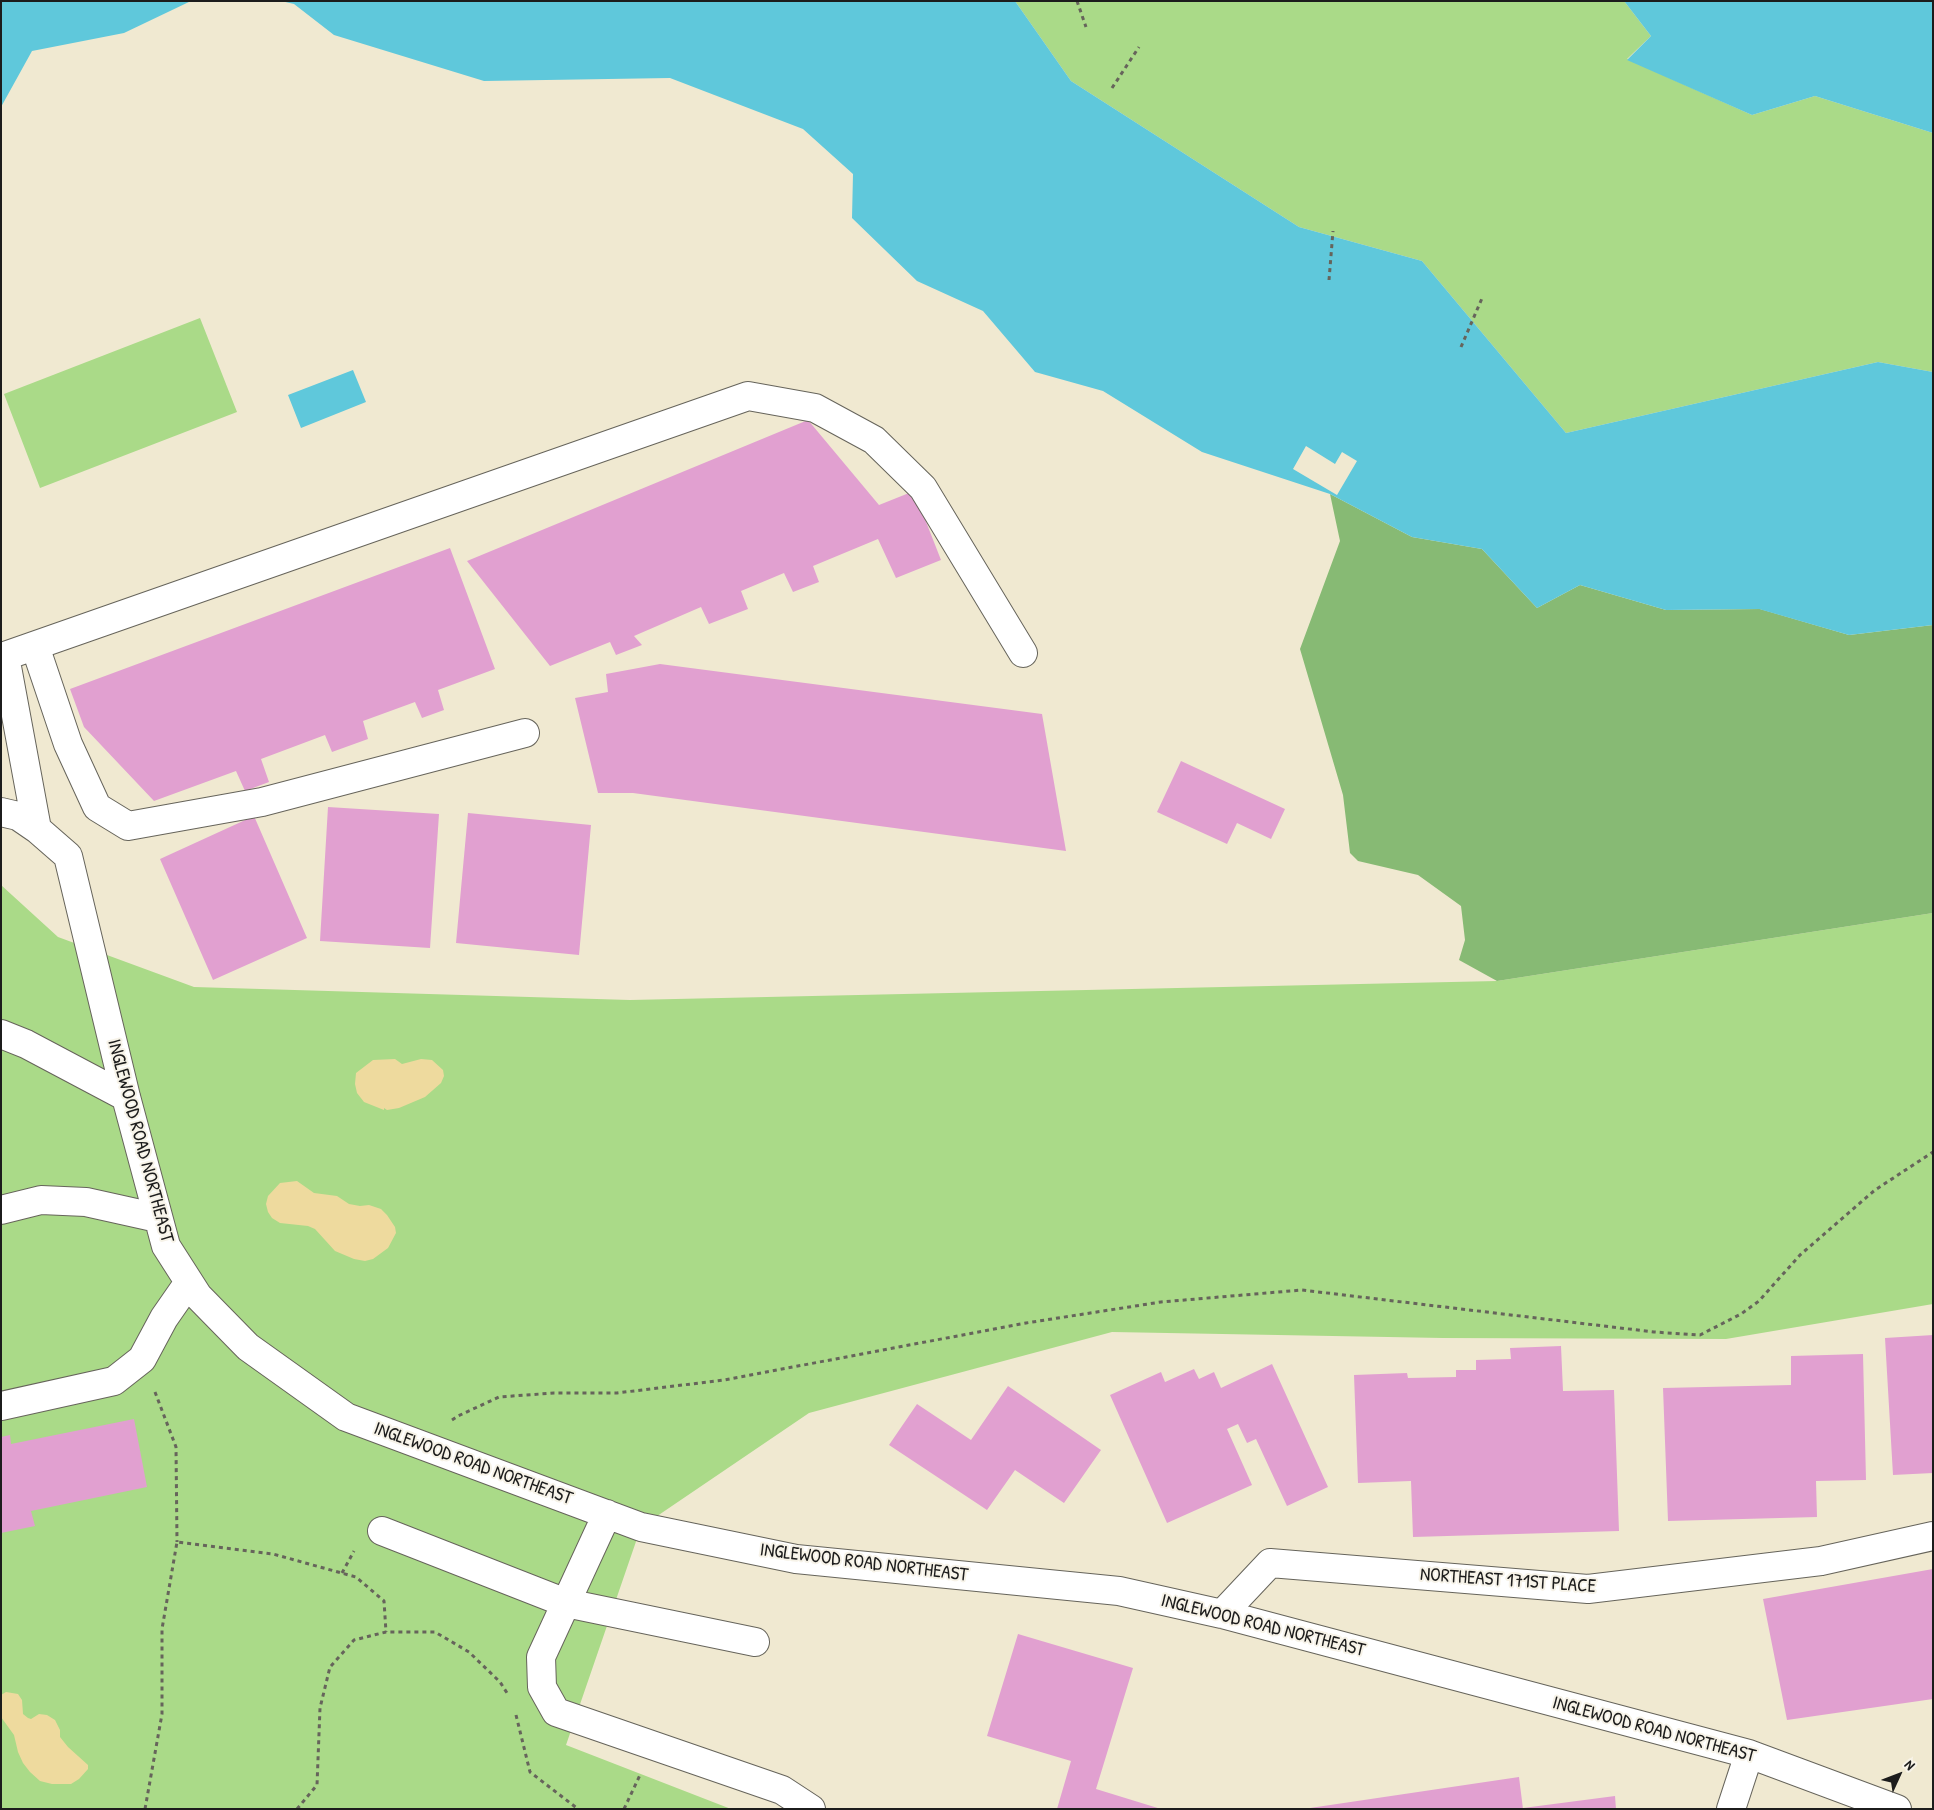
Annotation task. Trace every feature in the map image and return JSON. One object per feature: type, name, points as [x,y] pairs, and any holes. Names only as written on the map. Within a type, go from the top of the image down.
[{"type":"street","points":[[37,829],[5,656],[748,396],[814,408],[874,440],[923,488],[1023,652]]},
{"type":"street","points":[[35,646],[68,744],[97,807],[128,826],[262,802],[525,732]]},
{"type":"street","name":"INGLEWOOD ROAD NORTHEAST","points":[[1,812],[18,816],[37,829],[68,856],[126,1097],[166,1246],[198,1296],[248,1348],[346,1417],[641,1527],[796,1559],[1119,1591],[1222,1614],[1749,1754],[1897,1809]]},
{"type":"street","points":[[1,1034],[26,1044],[126,1097]]},
{"type":"street","points":[[1,1210],[41,1200],[86,1202],[158,1218]]},
{"type":"street","points":[[1,1406],[114,1381],[142,1359],[164,1318],[188,1282]]},
{"type":"street","points":[[606,1514],[541,1657],[542,1687],[556,1712],[782,1790],[811,1809]]},
{"type":"street","points":[[382,1531],[566,1603],[755,1642]]},
{"type":"street","name":"NORTHEAST 171ST PLACE","points":[[1222,1614],[1270,1563],[1588,1589],[1821,1561],[1933,1536]]},
{"type":"street","points":[[1731,1809],[1749,1754]]},
{"type":"path","points":[[1077,1],[1086,27]]},
{"type":"path","points":[[1112,88],[1139,47]]},
{"type":"path","points":[[1329,280],[1333,231]]},
{"type":"path","points":[[1460,347],[1483,296]]},
{"type":"path","points":[[420,1445],[458,1416],[499,1397],[554,1393],[617,1392],[724,1380],[1026,1323],[1161,1302],[1302,1290],[1400,1300],[1654,1332],[1700,1335],[1741,1314],[1758,1301],[1800,1256],[1875,1190],[1933,1152]]},
{"type":"path","points":[[142,1359],[176,1447],[177,1542],[162,1629],[162,1714],[145,1809]]},
{"type":"path","points":[[177,1542],[273,1554],[356,1577],[384,1601],[386,1632]]},
{"type":"path","points":[[297,1809],[317,1785],[320,1708],[330,1667],[354,1640],[386,1632],[435,1632],[469,1652],[500,1682],[509,1697]]},
{"type":"path","points":[[516,1713],[530,1772],[578,1809]]},
{"type":"green space","points":[[1015,1],[1624,1],[1651,36],[1627,59],[1752,115],[1815,96],[1933,133],[1933,372],[1878,362],[1566,433],[1422,261],[1299,227],[1071,81]]},
{"type":"green space","points":[[200,318],[237,412],[40,488],[4,394]]},
{"type":"green space","points":[[1330,494],[1412,537],[1482,549],[1537,608],[1580,585],[1666,610],[1760,609],[1849,635],[1933,625],[1933,913],[1497,981],[1459,960],[1465,940],[1461,906],[1418,875],[1358,861],[1350,853],[1343,795],[1300,649],[1340,541]]},
{"type":"green space","points":[[1,885],[58,937],[194,987],[630,1000],[1497,981],[1933,913],[1933,1304],[1726,1339],[1443,1338],[1112,1332],[809,1413],[641,1527],[566,1745],[731,1809],[1,1809]]},
{"type":"sand","points":[[395,1059],[402,1064],[421,1059],[432,1060],[443,1070],[444,1076],[441,1083],[425,1097],[399,1108],[387,1110],[384,1108],[384,1110],[364,1102],[357,1093],[355,1084],[356,1073],[373,1060]]},
{"type":"sand","points":[[297,1181],[314,1193],[337,1196],[349,1204],[369,1205],[381,1209],[395,1227],[396,1233],[388,1248],[373,1259],[365,1261],[354,1259],[335,1251],[315,1229],[308,1226],[280,1223],[272,1218],[266,1204],[268,1196],[280,1183]]},
{"type":"sand","points":[[6,1692],[18,1694],[22,1700],[23,1714],[28,1718],[31,1719],[39,1714],[47,1715],[55,1720],[60,1730],[60,1737],[88,1765],[88,1769],[79,1779],[71,1784],[52,1784],[40,1781],[30,1772],[18,1752],[14,1735],[1,1717],[1,1695]]},
{"type":"water","points":[[1,1],[191,1],[124,33],[32,51],[1,107]]},
{"type":"water","points":[[281,1],[1015,1],[1071,81],[1299,227],[1422,261],[1566,433],[1878,362],[1933,372],[1933,625],[1849,635],[1759,609],[1666,610],[1580,585],[1537,608],[1482,549],[1412,537],[1330,494],[1202,452],[1103,391],[1035,372],[983,311],[917,281],[852,218],[853,174],[803,129],[670,78],[484,81],[334,35],[294,4]]},
{"type":"water","points":[[1624,1],[1933,1],[1933,133],[1815,96],[1752,115],[1627,60],[1651,36]]},
{"type":"water","points":[[353,370],[366,402],[301,428],[288,395]]},
{"type":"pier","points":[[1306,446],[1335,464],[1342,452],[1357,461],[1337,495],[1293,469]]},
{"type":"building","points":[[808,420],[879,505],[914,491],[941,560],[896,578],[878,539],[813,566],[819,582],[793,592],[784,573],[741,591],[748,609],[709,624],[701,607],[634,636],[642,645],[616,655],[610,642],[550,666],[467,561]]},
{"type":"building","points":[[450,548],[495,669],[438,690],[444,710],[422,718],[415,702],[363,721],[368,739],[332,752],[325,735],[261,759],[269,782],[245,791],[236,771],[154,801],[84,727],[70,689]]},
{"type":"building","points":[[660,664],[1042,714],[1066,851],[633,793],[598,793],[575,698],[608,692],[606,674]]},
{"type":"building","points":[[1181,761],[1285,809],[1271,839],[1237,823],[1227,844],[1157,812]]},
{"type":"building","points":[[328,807],[439,814],[430,948],[320,941]]},
{"type":"building","points":[[468,813],[591,825],[579,955],[456,943]]},
{"type":"building","points":[[254,816],[307,938],[213,980],[160,859]]},
{"type":"building","points":[[1933,1335],[1933,1473],[1893,1475],[1885,1338]]},
{"type":"building","points":[[1561,1346],[1563,1391],[1614,1390],[1619,1531],[1413,1537],[1411,1481],[1358,1483],[1354,1375],[1407,1373],[1408,1378],[1456,1377],[1456,1370],[1476,1370],[1476,1360],[1511,1359],[1510,1348]]},
{"type":"building","points":[[1863,1354],[1866,1480],[1816,1481],[1817,1517],[1668,1521],[1663,1388],[1791,1385],[1791,1356]]},
{"type":"building","points":[[1272,1364],[1328,1487],[1287,1506],[1256,1439],[1247,1443],[1238,1424],[1227,1429],[1252,1485],[1167,1523],[1110,1395],[1161,1372],[1165,1382],[1194,1369],[1199,1379],[1214,1372],[1221,1388]]},
{"type":"building","points":[[1008,1386],[1101,1450],[1064,1503],[1015,1470],[987,1510],[889,1445],[917,1404],[971,1440]]},
{"type":"building","points":[[134,1419],[147,1487],[31,1511],[35,1526],[1,1533],[1,1437],[10,1435],[11,1444]]},
{"type":"building","points":[[1933,1569],[1933,1699],[1787,1720],[1763,1599]]},
{"type":"building","points":[[1018,1634],[1133,1668],[1096,1789],[1161,1809],[1057,1809],[1071,1761],[987,1736]]},
{"type":"building","points":[[1519,1777],[1523,1809],[1310,1809],[1310,1808]]},
{"type":"building","points":[[1615,1796],[1616,1809],[1523,1809],[1523,1808]]}]
